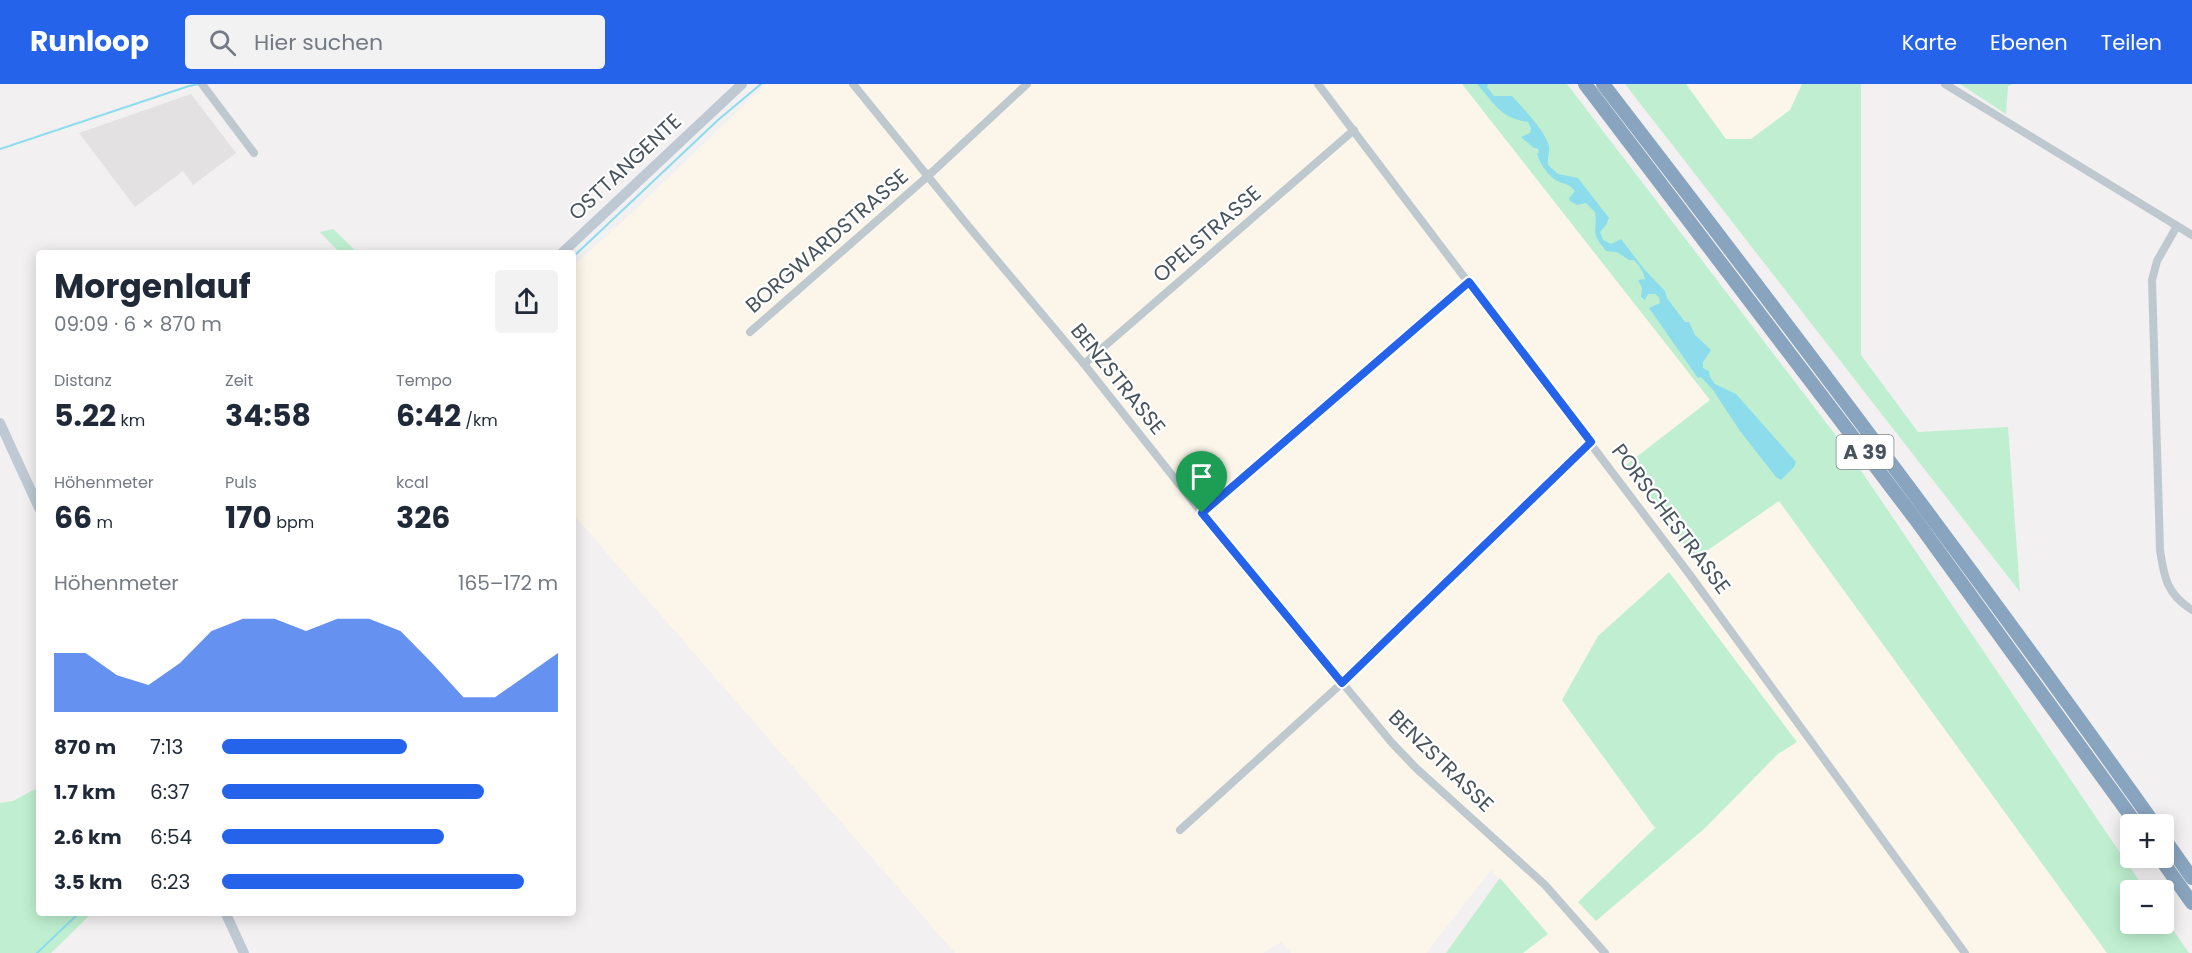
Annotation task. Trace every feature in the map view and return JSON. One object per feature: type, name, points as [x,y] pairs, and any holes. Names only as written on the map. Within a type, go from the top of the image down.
[{"type":"highway","name":"A 39","points":[[1585,84],[1916,519],[2129,814]]},
{"type":"highway","name":"A 39","points":[[1603,84],[1852,409],[2147,814]]},
{"type":"highway","points":[[2174,853],[2192,878]]},
{"type":"highway","points":[[2167,868],[2192,903]]},
{"type":"street","name":"OSTTANGENTE","points":[[565,250],[742,84]]},
{"type":"street","name":"BENZSTRASSE","points":[[854,84],[928,177],[1084,364],[1202,513],[1404,756],[1545,885],[1605,953]]},
{"type":"street","points":[[928,177],[1027,84]]},
{"type":"street","name":"PORSCHESTRASSE","points":[[1318,84],[1591,442],[1965,953]]},
{"type":"street","points":[[1945,84],[2192,235]]},
{"type":"street","points":[[203,85],[254,153]]},
{"type":"street","name":"OPELSTRASSE","points":[[1084,364],[1353,130]]},
{"type":"street","name":"BORGWARDSTRASSE","points":[[750,332],[928,177]]},
{"type":"street","points":[[2177,226],[2157,261],[2152,280],[2160,550],[2163,574],[2173,596],[2192,610]]},
{"type":"street","points":[[1202,513],[1469,282]]},
{"type":"street","points":[[0,423],[36,501]]},
{"type":"street","points":[[1180,830],[1342,683],[1591,442]]},
{"type":"street","points":[[227,916],[244,953]]},
{"type":"shaded area","points":[[766,84],[1462,84],[1711,401],[1626,465],[1695,559],[1778,500],[2107,953],[1523,953],[1548,933],[1491,870],[1426,953],[1291,953],[1281,942],[1263,953],[955,953],[576,517],[576,263]]},
{"type":"shaded area","points":[[1686,84],[1802,84],[1790,110],[1750,139],[1726,139]]},
{"type":"shaded area","points":[[191,94],[236,153],[193,185],[183,171],[135,207],[79,133]]},
{"type":"green space","points":[[1462,84],[1567,84],[1847,450],[2120,853],[2120,868],[2130,868],[2139,880],[2120,880],[2120,934],[2174,934],[2174,931],[2189,953],[2107,953],[1779,501],[1695,559],[1626,465],[1710,400]]},
{"type":"green space","points":[[1625,84],[1686,84],[1726,139],[1751,139],[1790,110],[1802,84],[1861,84],[1861,355],[1918,432],[2008,427],[2020,592]]},
{"type":"green space","points":[[1960,84],[2013,84],[2008,86],[2006,114]]},
{"type":"green space","points":[[333,229],[355,250],[337,250],[320,232]]},
{"type":"green space","points":[[1669,572],[1797,742],[1778,754],[1704,829],[1596,921],[1578,902],[1655,828],[1562,700],[1598,636]]},
{"type":"green space","points":[[36,789],[36,916],[89,916],[51,953],[0,953],[0,803],[13,801]]},
{"type":"green space","points":[[1500,878],[1548,934],[1523,953],[1446,953]]},
{"type":"water","points":[[1477,84],[1488,84],[1487,87],[1494,96],[1512,96],[1527,113],[1547,140],[1548,165],[1558,174],[1578,178],[1609,218],[1600,232],[1603,240],[1611,244],[1621,239],[1644,269],[1665,291],[1667,298],[1685,322],[1689,322],[1695,335],[1711,350],[1703,362],[1703,368],[1709,371],[1715,384],[1736,394],[1796,462],[1781,480],[1776,477],[1740,431],[1713,390],[1701,377],[1698,378],[1649,308],[1660,303],[1659,297],[1655,294],[1648,294],[1645,300],[1641,297],[1642,288],[1638,280],[1645,279],[1638,264],[1617,252],[1606,251],[1595,232],[1595,212],[1586,203],[1577,205],[1570,201],[1569,198],[1575,191],[1551,177],[1540,161],[1537,154],[1538,149],[1521,137],[1530,133],[1531,128],[1528,122],[1504,113]]},
{"type":"waterway","points":[[0,149],[199,84]]},
{"type":"waterway","points":[[576,254],[718,120],[761,84]]},
{"type":"waterway","points":[[37,953],[76,916]]},
{"type":"route","points":[[1469,282],[1591,442],[1342,683],[1202,513],[1469,282]]}]
